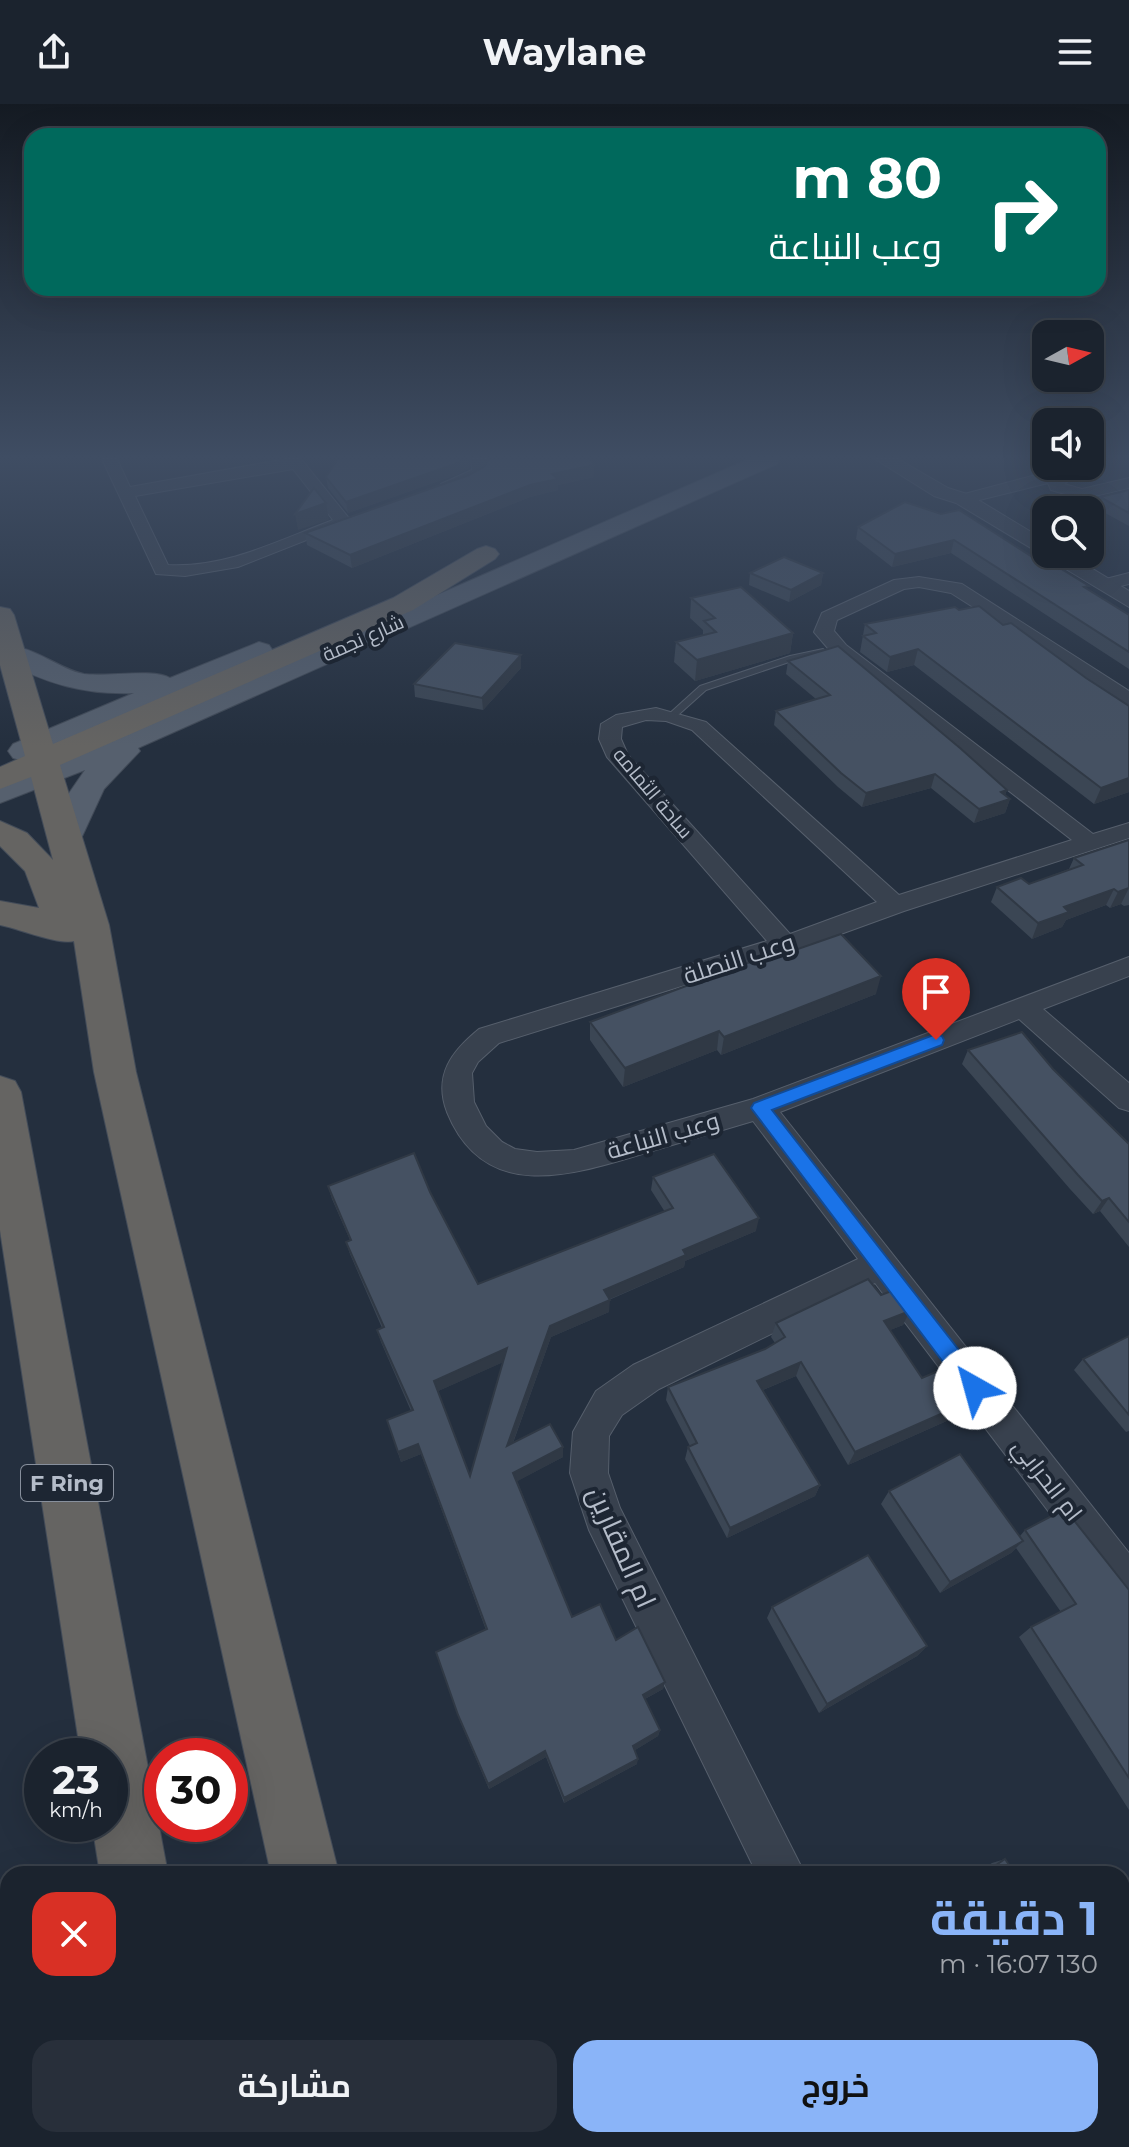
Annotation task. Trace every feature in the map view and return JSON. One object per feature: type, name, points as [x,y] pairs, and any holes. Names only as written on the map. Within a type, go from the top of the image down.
[{"type":"highway","points":[[43,759],[403,604],[485,554]]},
{"type":"highway","points":[[0,615],[11,670],[67,836],[90,925],[115,1072],[303,1866]]},
{"type":"highway","points":[[0,724],[11,670]]},
{"type":"highway","points":[[0,831],[38,860],[51,885],[64,931],[115,1072]]},
{"type":"highway","points":[[0,913],[38,920],[64,931]]},
{"type":"highway","name":"F Ring","points":[[0,1092],[133,1866]]},
{"type":"main road","name":"شارع نجمة","points":[[0,784],[204,674],[485,554]]},
{"type":"main road","name":"شارع نجمة","points":[[43,759],[152,731],[553,554]]},
{"type":"main road","points":[[11,670],[87,684],[140,684],[204,674]]},
{"type":"main road","points":[[67,836],[79,800],[94,779],[117,756],[152,731]]},
{"type":"street","points":[[155,554],[162,570],[201,571],[256,554]]},
{"type":"street","points":[[1076,568],[1129,600]]},
{"type":"street","points":[[1104,585],[1129,578]]},
{"type":"street","points":[[1089,842],[839,649],[824,632],[829,617],[900,584],[938,583],[972,596],[1129,700]]},
{"type":"street","points":[[674,714],[699,726],[895,905]]},
{"type":"street","name":"ساحة الثمامه","points":[[674,714],[630,716],[612,724],[610,739],[618,757],[785,945]]},
{"type":"street","name":"وعب النصلة","points":[[471,1128],[456,1080],[470,1052],[489,1036],[785,945],[895,905],[1129,830]]},
{"type":"street","name":"وعب النباعة","points":[[471,1128],[484,1146],[501,1156],[544,1165],[574,1162],[760,1108],[1129,966]]},
{"type":"street","points":[[1023,1007],[1129,1100]]},
{"type":"street","name":"ام الحرابي","points":[[760,1108],[1129,1585]]},
{"type":"street","name":"ام المقارين","points":[[778,1866],[603,1516],[589,1473],[591,1432],[609,1403],[646,1377],[879,1265]]},
{"type":"lane","points":[[674,714],[703,688],[793,658],[839,649]]},
{"type":"building","points":[[976,554],[1028,554],[1032,557],[1032,568],[1060,568],[1129,615],[1129,652]]},
{"type":"building","points":[[784,557],[823,573],[791,590],[750,573]]},
{"type":"building","points":[[741,587],[793,633],[697,660],[676,642],[716,632],[704,621],[715,618],[691,598]]},
{"type":"building","points":[[979,606],[1003,625],[1011,623],[1129,706],[1129,778],[1101,788],[918,649],[890,657],[863,636],[876,633],[865,624],[955,607],[959,610]]},
{"type":"building","points":[[455,643],[521,655],[482,698],[414,684]]},
{"type":"building","points":[[838,646],[960,748],[1007,790],[1001,792],[1010,799],[979,809],[935,774],[866,793],[841,773],[776,711],[830,695],[788,661]]},
{"type":"building","points":[[1129,840],[1129,888],[1118,892],[1114,889],[1064,907],[1069,912],[1038,923],[997,887],[1021,878],[1029,884],[1083,865],[1074,858]]},
{"type":"building","points":[[841,934],[881,976],[724,1037],[719,1031],[625,1068],[590,1022],[753,961],[755,964]]},
{"type":"building","points":[[1022,1032],[1053,1069],[1129,1144],[1129,1222],[1109,1198],[1102,1201],[968,1050]]},
{"type":"building","points":[[414,1153],[430,1192],[478,1284],[673,1208],[653,1177],[714,1154],[759,1218],[683,1250],[686,1255],[604,1290],[610,1300],[550,1326],[507,1446],[550,1424],[563,1447],[513,1473],[572,1617],[600,1604],[616,1640],[638,1627],[665,1682],[643,1695],[660,1730],[633,1746],[638,1759],[564,1798],[545,1751],[488,1784],[458,1715],[436,1652],[487,1629],[418,1444],[398,1452],[387,1420],[413,1410],[377,1330],[384,1327],[346,1242],[351,1240],[328,1186]],"holes":[[[507,1348],[470,1476],[434,1381]]]},
{"type":"building","points":[[868,1279],[881,1295],[894,1290],[910,1311],[884,1321],[922,1378],[952,1365],[977,1398],[855,1452],[801,1362],[757,1381],[820,1485],[730,1528],[688,1447],[697,1443],[668,1387],[765,1349],[785,1337],[776,1323]]},
{"type":"building","points":[[1129,1336],[1129,1415],[1083,1359]]},
{"type":"building","points":[[960,1454],[1023,1541],[950,1582],[889,1491]]},
{"type":"building","points":[[1065,1509],[1129,1590],[1129,1778],[1031,1627],[1076,1604],[1025,1530]]},
{"type":"building","points":[[868,1555],[927,1646],[827,1704],[772,1607]]},
{"type":"building","points":[[1005,1859],[1010,1866],[995,1866]]},
{"type":"route","points":[[936,1040],[760,1108],[975,1388]]}]
